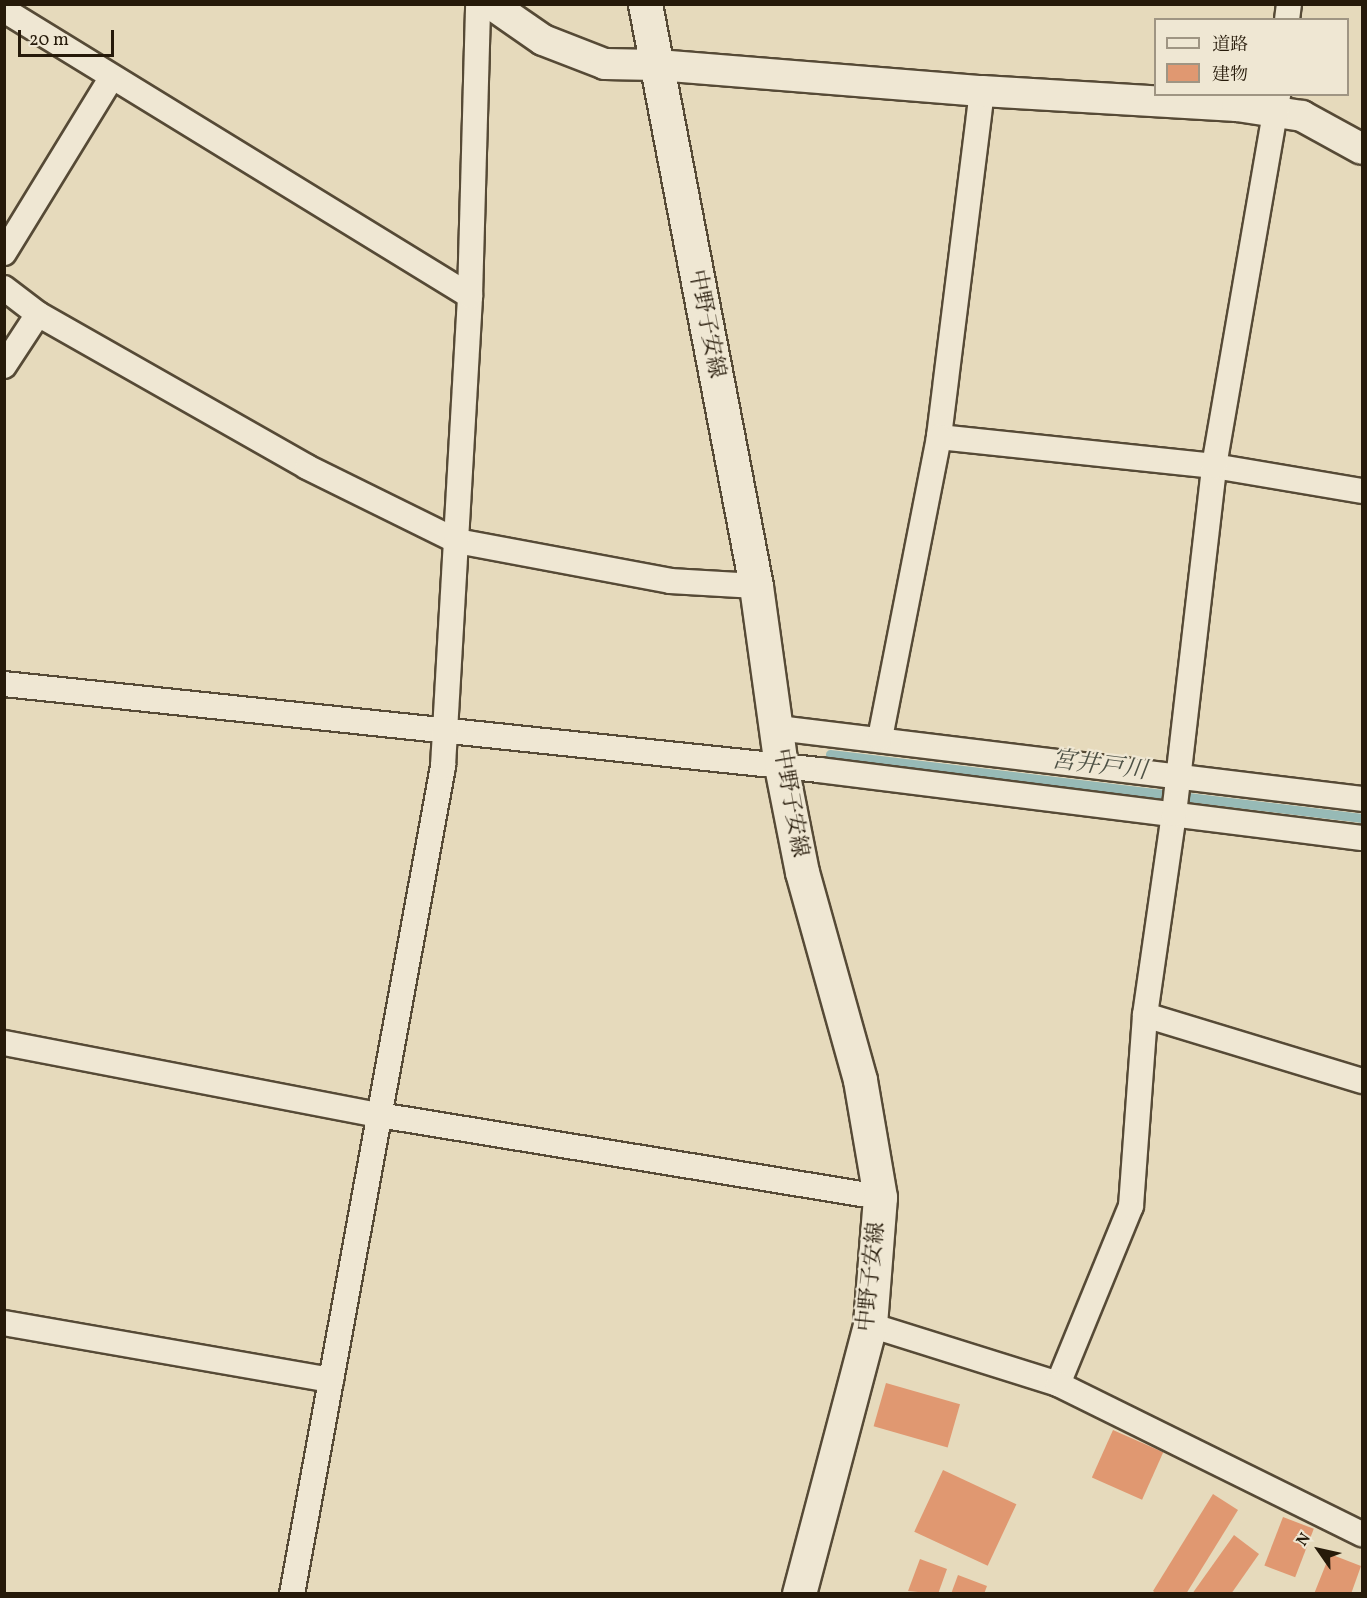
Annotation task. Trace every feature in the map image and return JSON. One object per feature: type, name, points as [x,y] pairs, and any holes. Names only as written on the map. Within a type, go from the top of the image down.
[{"type":"main road","name":"中野子安線","points":[[645,4],[756,586],[778,728],[781,766],[802,872],[860,1080],[880,1197],[870,1324],[799,1593]]},
{"type":"street","points":[[292,1593],[443,766],[458,541],[470,296],[478,4]]},
{"type":"street","points":[[491,4],[543,39],[605,64],[657,65],[982,91],[1237,106],[1277,103],[1362,149]]},
{"type":"street","points":[[4,10],[470,296]]},
{"type":"street","points":[[4,253],[112,77]]},
{"type":"street","points":[[880,738],[939,437],[982,91]]},
{"type":"street","points":[[1058,1384],[1131,1206],[1145,1015],[1174,816],[1214,466],[1277,103]]},
{"type":"street","points":[[4,288],[38,314],[307,467],[458,541],[670,581],[756,586]]},
{"type":"street","points":[[4,366],[38,314]]},
{"type":"street","points":[[939,437],[1214,466],[1362,491]]},
{"type":"street","points":[[4,684],[446,733],[781,766],[1362,838]]},
{"type":"street","points":[[778,728],[880,738],[1362,799]]},
{"type":"street","points":[[1145,1015],[1362,1081]]},
{"type":"street","points":[[4,1043],[379,1115],[880,1197]]},
{"type":"street","points":[[4,1323],[331,1380]]},
{"type":"street","points":[[870,1324],[1058,1384],[1362,1534]]},
{"type":"building","points":[[886,1383],[960,1404],[948,1447],[874,1426]]},
{"type":"building","points":[[1113,1430],[1163,1452],[1142,1500],[1092,1478]]},
{"type":"building","points":[[943,1470],[1016,1504],[988,1566],[914,1532]]},
{"type":"building","points":[[1213,1494],[1238,1510],[1186,1594],[1157,1594],[1153,1591]]},
{"type":"building","points":[[1283,1517],[1314,1529],[1295,1577],[1264,1566]]},
{"type":"building","points":[[1234,1535],[1259,1554],[1231,1594],[1192,1594]]},
{"type":"building","points":[[1330,1554],[1361,1566],[1351,1594],[1314,1594]]},
{"type":"building","points":[[920,1559],[947,1569],[938,1594],[908,1591]]},
{"type":"building","points":[[958,1575],[987,1586],[984,1594],[951,1594]]},
{"type":"waterway","name":"宮井戸川","points":[[830,754],[1362,818]]}]
